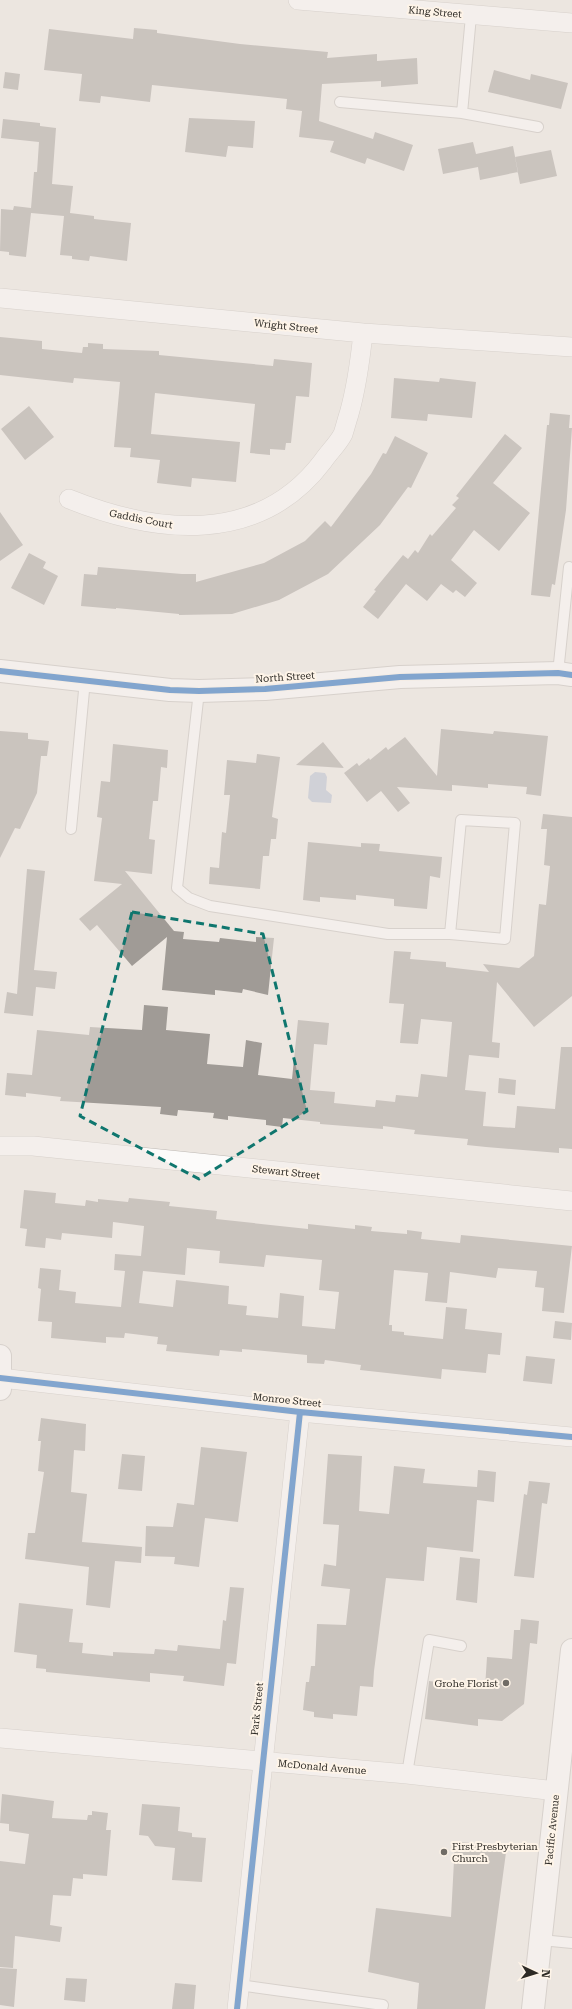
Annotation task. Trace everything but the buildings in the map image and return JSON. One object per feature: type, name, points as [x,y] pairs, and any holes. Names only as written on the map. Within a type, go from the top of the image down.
[{"type":"main road","name":"North Street","points":[[0,670],[199,692],[264,689],[408,677],[565,674]]},
{"type":"main road","points":[[0,1356],[0,1382]]},
{"type":"main road","name":"Pacific Avenue","points":[[533,2009],[541,1940],[564,1792],[572,1650]]},
{"type":"street","name":"King Street","points":[[298,0],[572,24]]},
{"type":"street","name":"Wright Street","points":[[0,298],[363,333],[572,346]]},
{"type":"street","name":"Gaddis Court","points":[[69,499],[122,517],[178,526],[225,523],[248,518],[269,508],[291,494],[311,477],[342,434],[357,386],[363,333]]},
{"type":"street","name":"Stewart Street","points":[[0,1146],[33,1146],[572,1201]]},
{"type":"street","name":"Monroe Street","points":[[0,1382],[572,1437]]},
{"type":"street","name":"Park Street","points":[[237,2009],[300,1412]]},
{"type":"street","name":"McDonald Avenue","points":[[0,1738],[407,1774],[564,1792]]},
{"type":"lane","points":[[462,113],[471,16]]},
{"type":"lane","points":[[340,102],[462,113],[538,128]]},
{"type":"lane","points":[[565,674],[569,567]]},
{"type":"lane","points":[[71,829],[85,680]]},
{"type":"lane","points":[[199,692],[177,888],[190,898],[210,906],[388,934],[450,934],[505,939],[515,824],[461,820],[450,934]]},
{"type":"lane","points":[[407,1774],[428,1640],[461,1646]]},
{"type":"lane","points":[[541,1940],[572,1942]]},
{"type":"lane","points":[[239,1985],[383,2005],[382,2009]]},
{"type":"highlighted area","points":[[132,912],[263,934],[307,1111],[199,1179],[80,1116]]},
{"type":"water","points":[[315,772],[325,773],[327,777],[326,790],[332,795],[331,803],[312,802],[308,798],[310,776]]},
{"type":"cycle path","points":[[0,671],[170,690],[199,691],[265,689],[400,677],[558,673],[572,675]]},
{"type":"cycle path","points":[[0,1378],[300,1412],[572,1437]]},
{"type":"cycle path","points":[[237,2009],[300,1412]]},
{"type":"place","name":"Grohe Florist","points":[[506,1683]]},
{"type":"place","name":"First Presbyterian Church","points":[[444,1852]]}]
